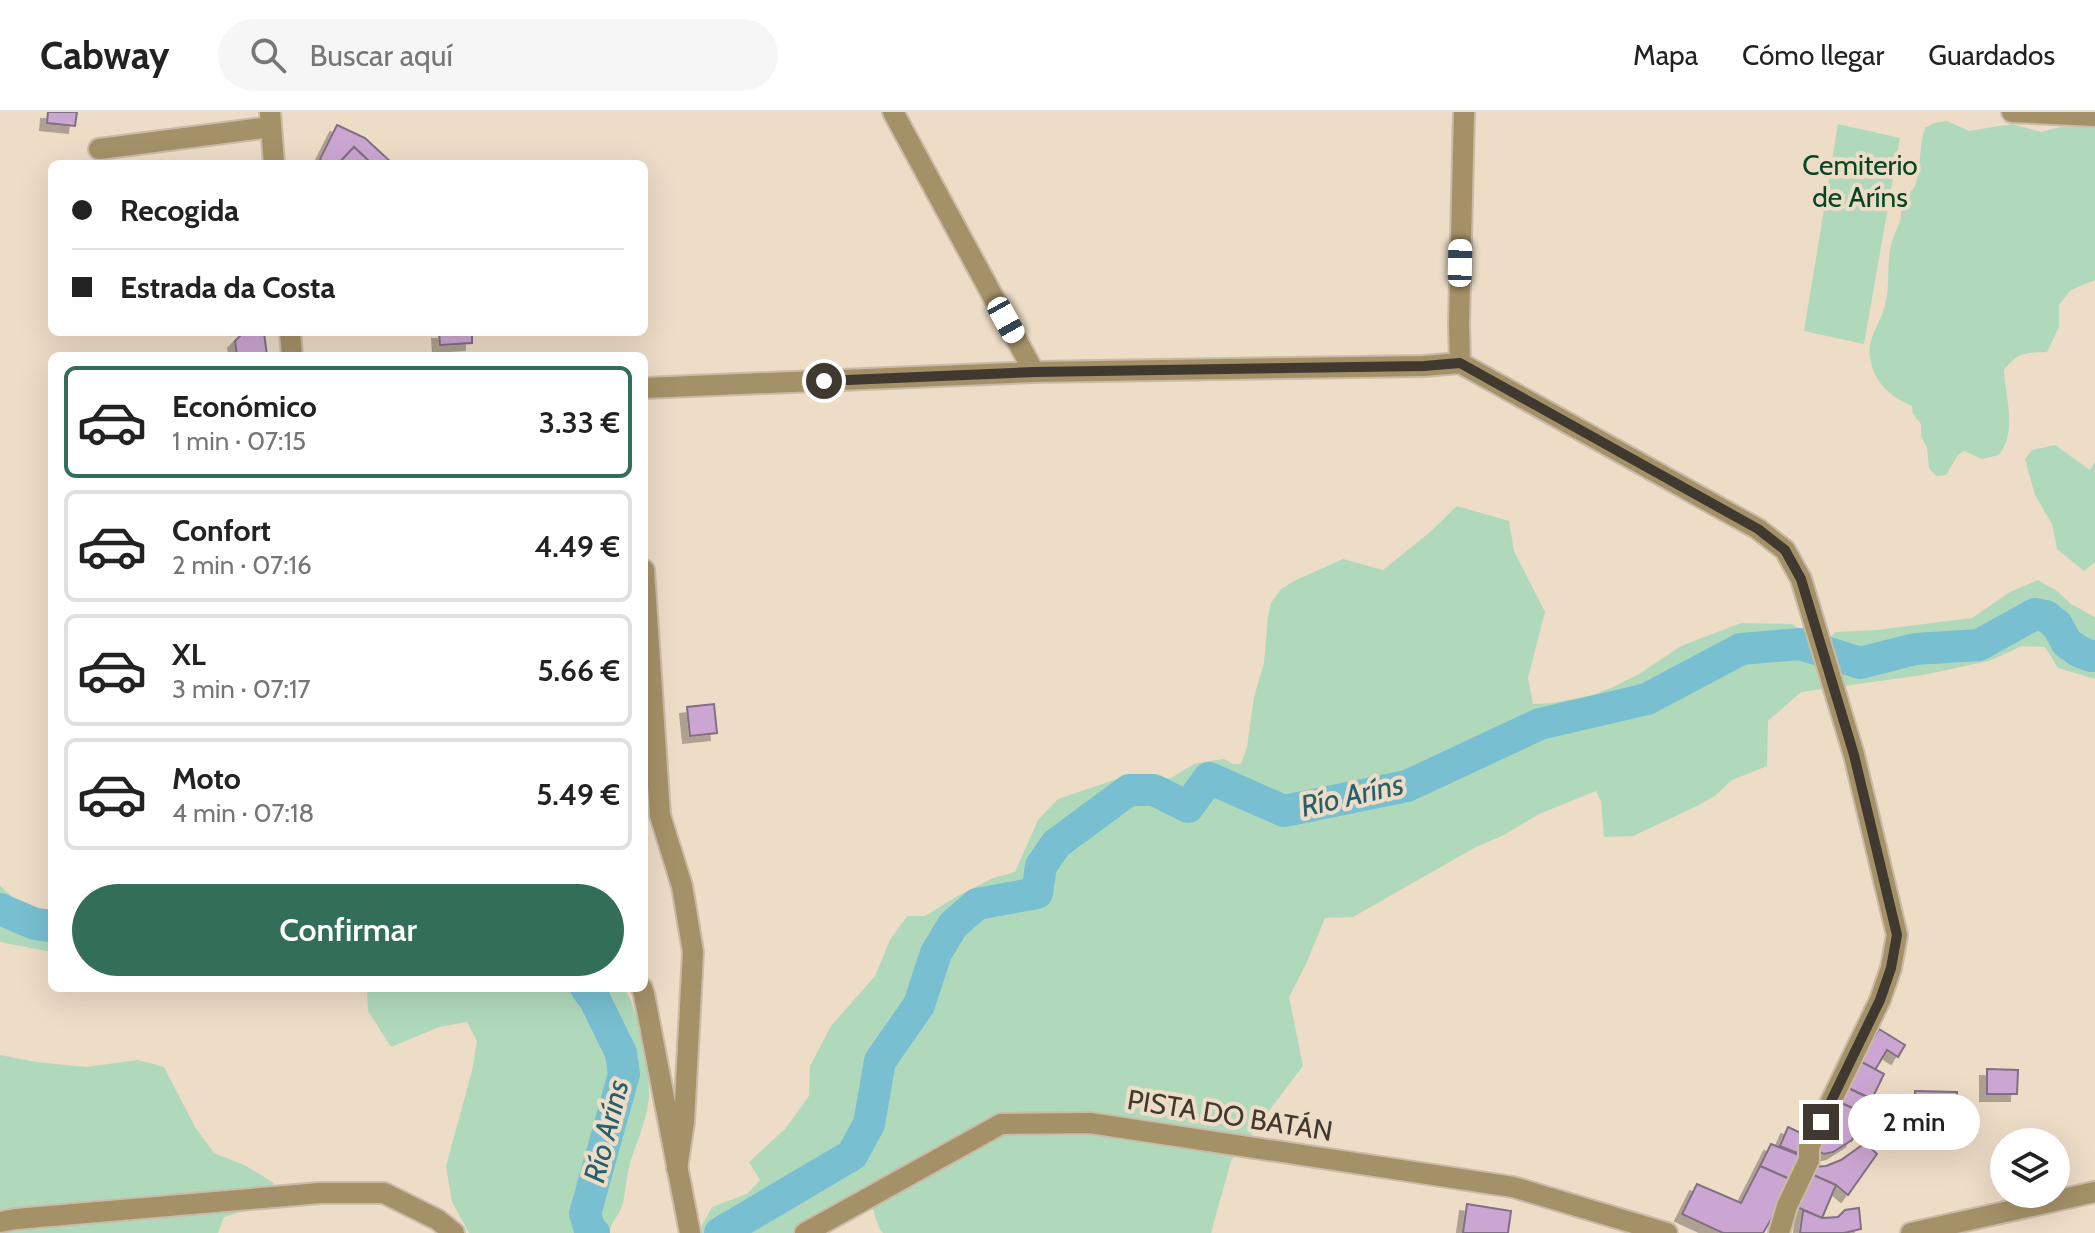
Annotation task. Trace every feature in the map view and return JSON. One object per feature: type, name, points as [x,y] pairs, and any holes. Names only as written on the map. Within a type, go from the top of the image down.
[{"type":"street","points":[[893,112],[1034,372]]},
{"type":"street","points":[[1460,363],[1464,112]]},
{"type":"street","points":[[2012,112],[2095,116]]},
{"type":"street","points":[[99,149],[270,120],[274,160]]},
{"type":"street","points":[[648,388],[1034,372],[1460,363],[1758,529],[1785,550],[1801,579],[1854,755],[1897,935],[1891,968],[1880,1000],[1809,1147],[1809,1160],[1787,1206],[1779,1233]]},
{"type":"street","points":[[648,631],[660,815],[682,886],[693,952],[684,1122],[677,1168]]},
{"type":"street","points":[[643,992],[690,1233]]},
{"type":"street","name":"PISTA DO BATÁN","points":[[805,1233],[1001,1124],[1090,1123],[1513,1187],[1667,1233]]},
{"type":"street","points":[[1911,1233],[2095,1192]]},
{"type":"street","points":[[0,1222],[320,1193],[384,1193],[438,1220],[454,1233]]},
{"type":"green space","points":[[1947,121],[1969,131],[2012,124],[2041,132],[2060,127],[2095,128],[2095,280],[2071,290],[2059,305],[2059,327],[2047,352],[2022,355],[2004,370],[2009,424],[2005,445],[1999,455],[1982,459],[1964,451],[1946,475],[1936,476],[1929,468],[1921,424],[1913,414],[1912,406],[1890,393],[1879,381],[1872,366],[1870,350],[1885,305],[1890,250],[1900,221],[1901,205],[1916,183],[1925,128]]},
{"type":"green space","name":"Cemiterio de Aríns","points":[[1838,124],[1900,138],[1864,344],[1804,331]]},
{"type":"green space","points":[[2055,445],[2090,470],[2095,462],[2095,562],[2084,571],[2057,549],[2052,524],[2035,495],[2025,459],[2032,450]]},
{"type":"green space","points":[[1457,506],[1509,521],[1514,551],[1545,612],[1528,678],[1533,704],[1593,695],[1639,674],[1681,646],[1741,623],[1792,624],[1806,633],[1830,638],[1835,632],[1972,618],[2010,592],[2038,580],[2095,617],[2095,679],[2058,668],[2045,647],[2022,646],[1989,661],[1923,675],[1801,692],[1768,721],[1767,766],[1732,780],[1716,795],[1697,806],[1633,836],[1604,837],[1601,801],[1596,791],[1539,814],[1353,917],[1325,918],[1289,997],[1303,1066],[1231,1161],[1211,1233],[883,1233],[872,1206],[850,1201],[792,1233],[702,1233],[701,1227],[712,1207],[747,1194],[760,1180],[749,1162],[785,1129],[809,1096],[810,1066],[831,1026],[875,976],[890,940],[907,916],[925,916],[993,878],[1015,872],[1038,820],[1058,799],[1117,779],[1171,778],[1194,764],[1224,759],[1241,764],[1264,663],[1268,616],[1271,603],[1281,589],[1343,559],[1383,570]]},
{"type":"green space","points":[[0,886],[30,912],[48,913],[48,951],[0,942]]},
{"type":"green space","points":[[367,992],[626,992],[642,1041],[649,1097],[622,1206],[610,1233],[469,1233],[452,1202],[446,1166],[477,1041],[467,1022],[439,1027],[391,1047],[368,1011]]},
{"type":"green space","points":[[0,1055],[86,1067],[138,1060],[164,1067],[195,1127],[214,1153],[246,1166],[274,1183],[259,1207],[224,1217],[218,1233],[0,1233]]},
{"type":"building","points":[[48,112],[77,112],[75,126],[47,123]]},
{"type":"building","points":[[337,125],[365,138],[389,160],[368,160],[354,147],[342,160],[320,159]]},
{"type":"building","points":[[354,147],[368,160],[342,160]]},
{"type":"building","points":[[240,336],[264,336],[266,352],[236,352],[235,341]]},
{"type":"building","points":[[439,336],[472,336],[472,343],[440,345]]},
{"type":"building","points":[[714,704],[717,733],[690,736],[687,707]]},
{"type":"building","points":[[1879,1029],[1905,1045],[1898,1057],[1887,1050],[1875,1070],[1860,1061]]},
{"type":"building","points":[[1860,1061],[1884,1074],[1872,1099],[1846,1087]]},
{"type":"building","points":[[1987,1069],[2018,1070],[2017,1094],[1987,1094]]},
{"type":"building","points":[[1846,1087],[1869,1098],[1860,1112],[1839,1102]]},
{"type":"building","points":[[1915,1091],[1957,1092],[1956,1119],[1914,1118]]},
{"type":"building","points":[[1839,1102],[1864,1113],[1852,1140],[1824,1154],[1817,1151]]},
{"type":"building","points":[[1788,1127],[1805,1135],[1797,1153],[1780,1146]]},
{"type":"building","points":[[1865,1143],[1877,1154],[1848,1195],[1836,1185],[1811,1174],[1813,1167],[1841,1160]]},
{"type":"building","points":[[1771,1144],[1804,1157],[1794,1181],[1760,1166]]},
{"type":"building","points":[[1760,1166],[1794,1181],[1763,1233],[1723,1233],[1682,1214],[1697,1184],[1741,1203]]},
{"type":"building","points":[[1811,1174],[1836,1185],[1822,1218],[1797,1207]]},
{"type":"building","points":[[1467,1204],[1511,1211],[1508,1233],[1463,1233]]},
{"type":"building","points":[[1859,1208],[1861,1229],[1844,1233],[1800,1233],[1803,1210],[1822,1218],[1838,1217],[1845,1210]]},
{"type":"waterway","name":"Río Aríns","points":[[720,1233],[852,1155],[869,1124],[880,1061],[919,1005],[936,953],[953,925],[977,904],[1037,893],[1041,866],[1056,844],[1129,790],[1154,790],[1188,807],[1209,778],[1284,811],[1407,786],[1540,724],[1647,699],[1741,649],[1800,644],[1860,663],[1915,649],[1979,645],[2035,614],[2046,616],[2057,625],[2067,643],[2080,652],[2095,656]]},
{"type":"waterway","name":"Río Aríns","points":[[0,909],[35,924],[48,926]]},
{"type":"waterway","name":"Río Aríns","points":[[589,992],[621,1053],[624,1074],[585,1214],[594,1233]]},
{"type":"route","points":[[824,381],[1034,372],[1460,363],[1758,529],[1785,550],[1801,579],[1854,755],[1897,935],[1891,968],[1880,1000],[1821,1122]]}]
